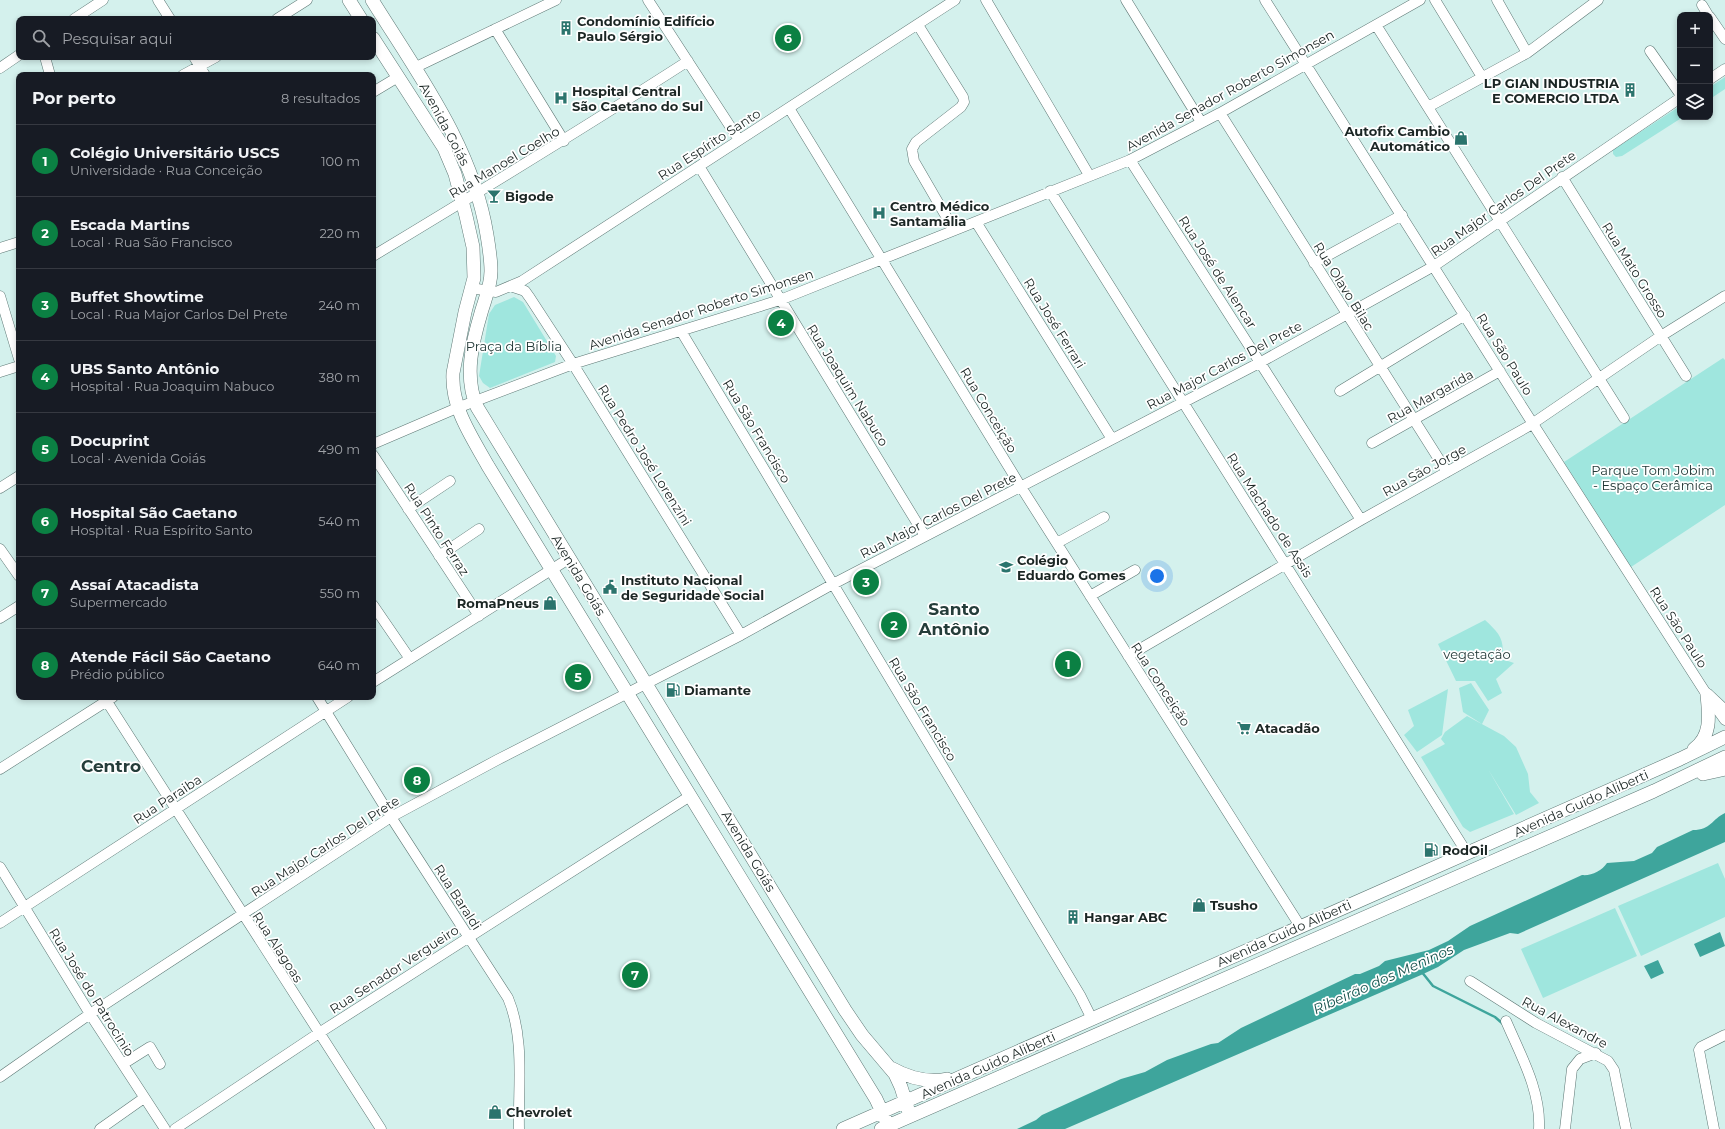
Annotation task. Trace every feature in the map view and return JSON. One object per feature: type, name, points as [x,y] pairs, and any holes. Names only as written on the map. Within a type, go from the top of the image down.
[{"type":"main road","points":[[348,0],[359,16]]},
{"type":"main road","name":"Avenida Goiás","points":[[372,0],[452,132],[465,158],[477,192],[485,225],[490,260],[490,281],[488,292],[480,314],[470,365],[469,382],[474,402],[493,436],[570,558],[849,1015],[862,1035],[891,1068],[900,1082],[910,1116]]},
{"type":"main road","name":"Avenida Goiás","points":[[376,43],[444,148],[455,174],[463,202],[474,259],[474,278],[465,312],[453,373],[452,386],[457,408],[488,466],[589,630],[630,691],[690,796],[837,1034],[882,1112],[884,1127]]},
{"type":"main road","points":[[1707,695],[1725,712]]},
{"type":"main road","points":[[1680,759],[1698,746],[1705,738],[1710,716],[1707,695]]},
{"type":"main road","name":"Avenida Guido Aliberti","points":[[843,1129],[1680,759],[1725,737]]},
{"type":"main road","name":"Avenida Guido Aliberti","points":[[884,1127],[1654,791],[1725,757]]},
{"type":"main road","points":[[1654,791],[1711,771],[1725,769]]},
{"type":"main road","points":[[1580,803],[1581,823]]},
{"type":"main road","points":[[1078,1042],[1089,1028],[1092,1019]]},
{"type":"main road","points":[[891,1068],[906,1075],[926,1080],[961,1077]]},
{"type":"street","points":[[79,16],[103,0]]},
{"type":"street","points":[[158,0],[168,16]]},
{"type":"street","points":[[282,16],[307,0]]},
{"type":"street","points":[[414,68],[556,0]]},
{"type":"street","points":[[648,0],[739,140]]},
{"type":"street","name":"Rua Espírito Santo","points":[[472,288],[488,292],[496,292],[528,277],[918,25],[953,0]]},
{"type":"street","points":[[986,0],[1089,175]]},
{"type":"street","points":[[1126,0],[1201,122]]},
{"type":"street","points":[[1435,0],[1482,77]]},
{"type":"street","points":[[1497,0],[1527,53]]},
{"type":"street","points":[[1428,107],[1527,53],[1598,0]]},
{"type":"street","name":"Rua São Paulo","points":[[1268,1],[1305,64],[1402,215],[1532,424],[1707,695],[1725,720]]},
{"type":"street","name":"Avenida Senador Roberto Simonsen","points":[[376,443],[457,408],[573,364],[780,300],[1089,175],[1130,160],[1220,113],[1414,2]]},
{"type":"street","points":[[1702,5],[1706,12]]},
{"type":"street","points":[[1713,22],[1725,39]]},
{"type":"street","points":[[918,25],[963,97],[964,102],[961,107],[916,142],[912,149],[914,161],[954,230]]},
{"type":"street","points":[[1376,25],[1624,418]]},
{"type":"street","points":[[495,29],[564,141]]},
{"type":"street","points":[[1650,51],[1677,90]]},
{"type":"street","points":[[0,68],[16,57]]},
{"type":"street","points":[[46,60],[49,72]]},
{"type":"street","points":[[196,60],[203,71],[213,60]]},
{"type":"street","name":"Rua Manoel Coelho","points":[[376,254],[564,141],[688,62]]},
{"type":"street","points":[[1713,77],[1725,69]]},
{"type":"street","points":[[376,90],[398,77]]},
{"type":"street","name":"Rua Major Carlos Del Prete","points":[[0,1077],[90,1014],[391,817],[630,691],[740,635],[833,584],[1260,362],[1434,266],[1501,221],[1562,177],[1677,100]]},
{"type":"street","name":"Rua Conceição","points":[[789,108],[1021,487],[1300,926]]},
{"type":"street","name":"Rua Olavo Bilac","points":[[1220,113],[1447,472]]},
{"type":"street","name":"Rua José de Alencar","points":[[1130,160],[1361,520]]},
{"type":"street","name":"Rua Joaquim Nabuco","points":[[699,166],[925,536]]},
{"type":"street","name":"Rua Mato Grosso","points":[[1562,177],[1686,376]]},
{"type":"street","name":"Rua Machado de Assis","points":[[1050,191],[1467,853]]},
{"type":"street","points":[[1314,263],[1402,215]]},
{"type":"street","name":"Rua José Ferrari","points":[[976,222],[1112,439]]},
{"type":"street","points":[[0,248],[16,243]]},
{"type":"street","points":[[510,286],[525,291],[528,277]]},
{"type":"street","name":"Rua Pedro José Lorenzini","points":[[525,291],[573,364],[740,635]]},
{"type":"street","points":[[0,296],[16,349]]},
{"type":"street","name":"Rua São Jorge","points":[[1128,656],[1361,520],[1532,424],[1661,336],[1725,296]]},
{"type":"street","points":[[1340,391],[1465,315]]},
{"type":"street","name":"Rua São Francisco","points":[[682,331],[1080,995],[1092,1019]]},
{"type":"street","points":[[0,372],[16,367]]},
{"type":"street","name":"Rua Margarida","points":[[1372,443],[1500,371]]},
{"type":"street","name":"Rua Pinto Ferraz","points":[[376,460],[479,616]]},
{"type":"street","points":[[0,488],[16,478]]},
{"type":"street","points":[[408,509],[450,481]]},
{"type":"street","points":[[1057,543],[1104,517]]},
{"type":"street","points":[[439,556],[479,529]]},
{"type":"street","points":[[0,549],[16,572]]},
{"type":"street","points":[[376,680],[570,558]]},
{"type":"street","points":[[1090,596],[1135,570]]},
{"type":"street","points":[[0,618],[16,608]]},
{"type":"street","points":[[376,609],[410,659]]},
{"type":"street","points":[[0,769],[105,700]]},
{"type":"street","name":"Rua Alagoas","points":[[109,700],[242,915],[380,1129]]},
{"type":"street","name":"Rua Baraldi","points":[[319,700],[391,817],[468,937],[500,983],[514,1011],[518,1039],[519,1129]]},
{"type":"street","name":"Rua Paraiba","points":[[0,923],[343,700]]},
{"type":"street","name":"Rua Senador Vergueiro","points":[[175,1129],[319,1033],[690,796]]},
{"type":"street","name":"Rua José do Patrocinio","points":[[0,867],[90,1014],[165,1129]]},
{"type":"street","name":"Rua Alexandre","points":[[1470,981],[1530,1019],[1608,1060],[1614,1070],[1626,1129]]},
{"type":"street","points":[[1506,1022],[1532,1080],[1538,1100],[1539,1129]]},
{"type":"street","points":[[1714,1129],[1699,1053],[1701,1047],[1725,1035]]},
{"type":"street","points":[[122,1064],[150,1047],[160,1064]]},
{"type":"street","points":[[1565,1129],[1572,1069],[1580,1059],[1596,1053]]},
{"type":"street","points":[[100,1129],[144,1098]]},
{"type":"green space","points":[[1725,77],[1725,89],[1713,97],[1713,85]]},
{"type":"green space","points":[[1677,108],[1677,120],[1678,120],[1622,156],[1616,157],[1613,154],[1613,150]]},
{"type":"green space","name":"Praça da Bíblia","points":[[514,297],[523,302],[556,356],[555,362],[490,388],[483,383],[479,376],[489,314],[495,305]]},
{"type":"green space","name":"Parque Tom Jobim - Espaço Cerâmica","points":[[1723,358],[1725,360],[1725,505],[1631,567],[1564,462]]},
{"type":"green space","name":"vegetação","points":[[1485,620],[1494,629],[1502,641],[1502,659],[1514,663],[1496,679],[1502,693],[1488,701],[1475,681],[1456,681],[1438,644]]},
{"type":"green space","points":[[1471,683],[1489,710],[1482,724],[1463,712],[1459,688]]},
{"type":"green space","name":"vegetação","points":[[1448,689],[1442,735],[1417,752],[1404,735],[1414,726],[1408,710]]},
{"type":"green space","points":[[1467,716],[1504,736],[1516,747],[1528,774],[1530,792],[1539,803],[1516,815],[1488,769],[1514,814],[1470,832],[1463,827],[1421,757],[1445,744],[1441,739],[1445,732]]},
{"type":"green space","points":[[1718,863],[1725,879],[1725,917],[1641,956],[1618,906]]},
{"type":"green space","points":[[1615,908],[1637,956],[1543,998],[1521,949]]},
{"type":"water","name":"Ribeirão dos Meninos","points":[[1725,813],[1725,842],[1518,934],[1510,933],[1464,950],[1438,967],[1421,975],[1065,1129],[1017,1129],[1036,1120],[1042,1115],[1121,1079],[1145,1072],[1167,1060],[1211,1044],[1218,1043],[1241,1028],[1355,974],[1360,974],[1379,966],[1385,961],[1429,950],[1448,941],[1470,926],[1582,875],[1589,875],[1596,872],[1607,863],[1634,861],[1652,853],[1657,847],[1693,830],[1699,830],[1708,826]]},
{"type":"water","points":[[1720,932],[1725,946],[1700,957],[1694,944]]},
{"type":"water","points":[[1658,960],[1664,973],[1651,979],[1644,966]]},
{"type":"waterway","name":"Ribeirão dos Meninos","points":[[1421,971],[1433,986],[1495,1017],[1503,1024]]},
{"type":"place","name":"Condomínio Edifício Paulo Sérgio","points":[[566,28]]},
{"type":"place","name":"Hospital São Caetano","points":[[788,38]]},
{"type":"place","name":"LP GIAN INDUSTRIA E COMERCIO LTDA","points":[[1630,90]]},
{"type":"place","name":"Hospital Central São Caetano do Sul","points":[[561,98]]},
{"type":"place","name":"Autofix Cambio Automático","points":[[1461,138]]},
{"type":"place","name":"Bigode","points":[[494,196]]},
{"type":"place","name":"Centro Médico Santamália","points":[[879,213]]},
{"type":"place","name":"UBS Santo Antônio","points":[[781,323]]},
{"type":"place","name":"Colégio Eduardo Gomes","points":[[1006,567]]},
{"type":"place","name":"Buffet Showtime","points":[[866,582]]},
{"type":"place","name":"Instituto Nacional de Seguridade Social","points":[[610,587]]},
{"type":"place","name":"RomaPneus","points":[[550,603]]},
{"type":"place","name":"Escada Martins","points":[[894,625]]},
{"type":"place","name":"Colégio Universitário USCS","points":[[1068,664]]},
{"type":"place","name":"Docuprint","points":[[578,677]]},
{"type":"place","name":"Diamante","points":[[673,690]]},
{"type":"place","name":"Atacadão","points":[[1244,728]]},
{"type":"place","name":"Atende Fácil São Caetano","points":[[417,780]]},
{"type":"place","name":"RodOil","points":[[1431,850]]},
{"type":"place","name":"Tsusho","points":[[1199,905]]},
{"type":"place","name":"Hangar ABC","points":[[1073,917]]},
{"type":"place","name":"Assaí Atacadista","points":[[635,975]]},
{"type":"place","name":"Chevrolet","points":[[495,1112]]},
{"type":"district","name":"Santo Antônio","points":[[954,619]]},
{"type":"district","name":"Centro","points":[[111,766]]}]
